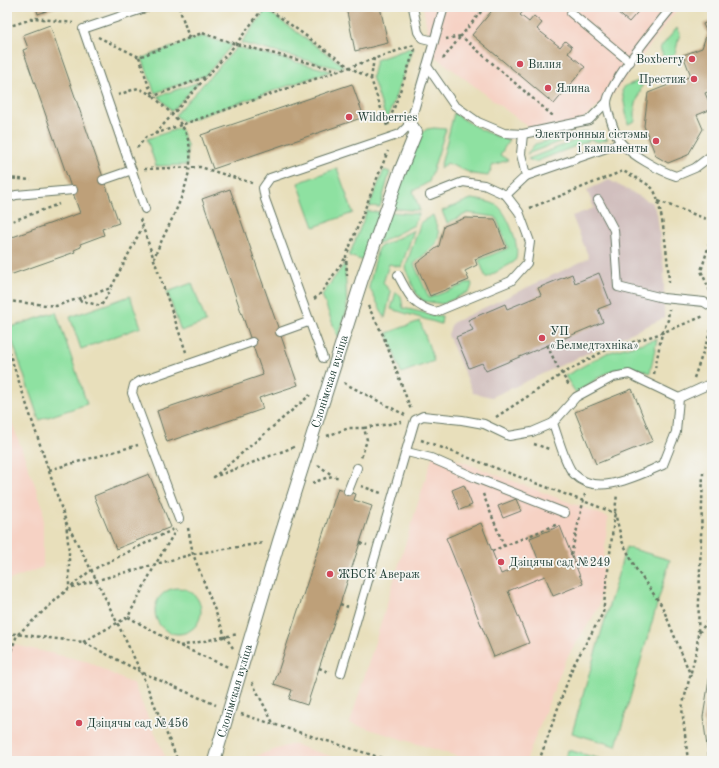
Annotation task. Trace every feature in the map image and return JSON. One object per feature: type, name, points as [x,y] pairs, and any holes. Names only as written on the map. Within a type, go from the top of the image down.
[{"type":"street","name":"Слонімская вуліца","points":[[214,761],[279,540],[312,441],[331,376],[359,289],[399,174],[416,132],[410,124]]},
{"type":"lane","points":[[145,209],[83,29],[148,7]]},
{"type":"lane","points":[[413,7],[418,32],[422,38],[434,41]]},
{"type":"lane","name":"Слонімская вуліца","points":[[410,124],[444,7]]},
{"type":"lane","points":[[427,66],[454,104],[478,122],[504,133],[523,134],[564,126],[588,120],[607,102],[616,83],[630,62],[672,7]]},
{"type":"lane","points":[[571,13],[630,62]]},
{"type":"lane","points":[[607,102],[613,126],[621,143],[659,170],[676,176],[695,168],[712,155]]},
{"type":"lane","points":[[322,358],[265,199],[264,188],[270,178],[400,134],[410,124]]},
{"type":"lane","points":[[523,134],[521,154],[526,176]]},
{"type":"lane","points":[[506,195],[526,176],[621,143]]},
{"type":"lane","points":[[103,180],[132,170]]},
{"type":"lane","points":[[398,275],[411,300],[424,309],[436,312],[511,280],[527,263],[530,242],[519,212],[506,195],[484,185],[463,182],[430,195]]},
{"type":"lane","points":[[7,198],[16,195],[73,190]]},
{"type":"lane","points":[[598,200],[614,230],[618,287],[663,298],[669,297],[704,302],[712,306]]},
{"type":"lane","points":[[280,332],[308,322]]},
{"type":"lane","points":[[182,520],[150,442],[132,393],[134,385],[140,381],[252,342]]},
{"type":"lane","points":[[341,673],[407,452],[415,420],[423,416],[484,424],[509,436],[532,432],[554,423],[576,398],[613,377],[629,374],[679,398],[712,383]]},
{"type":"lane","points":[[554,423],[573,474],[586,483],[603,484],[619,481],[663,465],[676,432],[679,398]]},
{"type":"lane","points":[[407,452],[430,458],[565,513]]},
{"type":"lane","points":[[348,491],[357,468]]},
{"type":"path","points":[[7,23],[10,7]]},
{"type":"path","points":[[178,7],[190,38]]},
{"type":"path","points":[[154,134],[236,44],[265,7],[349,67],[371,79]]},
{"type":"path","points":[[444,56],[485,7]]},
{"type":"path","points":[[7,27],[35,18],[72,24],[83,29],[139,57],[154,96]]},
{"type":"path","points":[[72,24],[79,22]]},
{"type":"path","points":[[139,57],[202,33],[236,44],[338,70]]},
{"type":"path","points":[[146,137],[417,44],[461,36]]},
{"type":"path","points":[[461,36],[564,126]]},
{"type":"path","points":[[387,127],[417,44]]},
{"type":"path","points":[[347,279],[346,256],[390,146],[387,127],[371,79],[374,58]]},
{"type":"path","points":[[154,96],[206,76]]},
{"type":"path","points":[[107,99],[138,88],[154,96],[181,125],[189,145],[190,167],[183,193],[154,259]]},
{"type":"path","points":[[132,170],[190,167],[207,169],[248,181],[264,188]]},
{"type":"path","points":[[519,212],[623,171],[653,188],[658,201],[669,269],[669,297],[668,320],[662,333],[652,384]]},
{"type":"path","points":[[7,223],[71,200],[73,190]]},
{"type":"path","points":[[658,201],[712,221]]},
{"type":"path","points":[[79,300],[101,306],[142,227]]},
{"type":"path","points":[[712,235],[701,271],[712,296]]},
{"type":"path","points":[[7,301],[56,306],[79,300],[111,288]]},
{"type":"path","points":[[359,289],[384,335],[415,420]]},
{"type":"path","points":[[484,424],[562,374],[604,351],[662,333],[705,316]]},
{"type":"path","points":[[689,394],[712,327]]},
{"type":"path","points":[[548,345],[576,398]]},
{"type":"path","points":[[7,346],[66,522],[90,571],[97,581],[141,672],[178,761]]},
{"type":"path","points":[[331,376],[415,420]]},
{"type":"path","points":[[314,391],[214,477],[349,428],[364,428],[415,420]]},
{"type":"path","points":[[357,468],[367,440],[364,428]]},
{"type":"path","points":[[411,436],[615,513]]},
{"type":"path","points":[[48,470],[150,442]]},
{"type":"path","points":[[307,456],[332,476]]},
{"type":"path","points":[[688,761],[682,708],[691,676],[698,633],[703,472]]},
{"type":"path","points":[[476,478],[504,546]]},
{"type":"path","points":[[539,761],[572,666],[603,613],[619,481]]},
{"type":"path","points":[[571,555],[584,501],[586,483]]},
{"type":"path","points":[[615,513],[622,541],[636,569],[662,606],[691,676]]},
{"type":"path","points":[[83,642],[128,617],[154,565],[182,520]]},
{"type":"path","points":[[182,520],[193,554],[225,636],[241,668],[274,725]]},
{"type":"path","points":[[66,522],[69,552],[69,588]]},
{"type":"path","points":[[492,551],[561,522]]},
{"type":"path","points":[[7,662],[17,635],[90,571],[176,528]]},
{"type":"path","points":[[69,588],[193,554],[279,540]]},
{"type":"path","points":[[360,544],[368,546]]},
{"type":"path","points":[[340,604],[348,607]]},
{"type":"path","points":[[698,633],[712,615]]},
{"type":"path","points":[[128,617],[180,646],[241,668]]},
{"type":"path","points":[[180,646],[225,636],[252,632]]},
{"type":"path","points":[[7,633],[83,642],[141,672],[228,710],[391,761]]},
{"type":"shaded area","points":[[423,7],[679,7],[613,94],[576,125],[539,135],[432,54]]},
{"type":"shaded area","name":"УП «Белмедтэхніка»","points":[[609,180],[652,203],[657,213],[664,270],[664,318],[492,397],[473,393],[448,335],[452,323],[589,258],[572,216],[594,208],[587,190]]},
{"type":"shaded area","points":[[7,409],[43,507],[43,567],[7,581]]},
{"type":"shaded area","name":"Дзіцячы сад №249","points":[[434,451],[608,517],[599,607],[565,661],[526,761],[472,761],[350,723]]},
{"type":"shaded area","name":"Дзіцячы сад №456","points":[[7,643],[89,662],[134,685],[167,761],[7,761]]},
{"type":"shaded area","points":[[292,744],[346,761],[241,761]]},
{"type":"green space","points":[[266,10],[344,66],[337,68],[241,43]]},
{"type":"green space","points":[[677,28],[680,33],[675,54],[665,61],[660,48]]},
{"type":"green space","points":[[202,36],[232,45],[206,75],[155,93],[142,58]]},
{"type":"green space","points":[[237,47],[331,71],[183,122],[175,115]]},
{"type":"green space","points":[[413,47],[387,121],[372,77],[376,60]]},
{"type":"green space","points":[[644,79],[635,107],[635,121],[628,124],[622,91],[625,86]]},
{"type":"green space","points":[[199,82],[172,111],[158,96]]},
{"type":"green space","points":[[454,113],[480,129],[509,140],[500,155],[508,160],[493,165],[488,176],[473,174],[447,163],[440,169]]},
{"type":"green space","points":[[180,128],[187,145],[187,165],[156,166],[147,139]]},
{"type":"green space","points":[[427,129],[446,129],[429,182],[413,191],[420,211],[390,208],[418,136]]},
{"type":"green space","points":[[588,131],[527,154],[535,144]]},
{"type":"green space","points":[[594,133],[608,139],[599,142],[591,140],[535,162],[528,159]]},
{"type":"green space","points":[[337,168],[353,213],[314,227],[298,183]]},
{"type":"green space","points":[[384,170],[390,172],[380,207],[369,206]]},
{"type":"green space","points":[[471,199],[481,200],[498,206],[502,210],[510,225],[516,242],[517,250],[514,262],[486,278],[479,260],[508,248],[496,217],[468,213],[447,223],[442,211]]},
{"type":"green space","points":[[367,211],[380,212],[364,261],[349,256]]},
{"type":"green space","points":[[389,212],[419,214],[414,225],[377,244]]},
{"type":"green space","points":[[433,215],[439,234],[436,244],[414,264],[429,298],[471,282],[472,285],[470,291],[443,304],[423,301],[416,293],[405,268],[421,222]]},
{"type":"green space","points":[[414,230],[401,267],[389,264],[383,283],[391,292],[385,318],[369,287],[378,248]]},
{"type":"green space","points":[[345,263],[347,310],[338,338],[322,295]]},
{"type":"green space","points":[[192,283],[206,322],[181,331],[167,292]]},
{"type":"green space","points":[[396,292],[401,296],[403,308],[442,317],[441,324],[391,309]]},
{"type":"green space","points":[[130,296],[141,327],[81,349],[70,317]]},
{"type":"green space","points":[[56,312],[87,404],[39,420],[8,328]]},
{"type":"green space","points":[[420,321],[434,361],[401,373],[387,333]]},
{"type":"green space","points":[[657,339],[650,373],[629,367],[619,368],[602,375],[576,393],[565,376],[607,353]]},
{"type":"green space","points":[[626,547],[670,560],[616,746],[572,733]]},
{"type":"green space","points":[[183,588],[195,594],[200,602],[200,620],[195,628],[187,633],[173,634],[161,628],[156,620],[155,606],[161,594],[169,589]]},
{"type":"green space","points":[[568,750],[608,761],[565,761]]},
{"type":"building","points":[[36,7],[57,7],[38,14]]},
{"type":"building","points":[[346,7],[380,7],[388,43],[355,51]]},
{"type":"building","points":[[495,7],[527,7],[520,15],[529,22],[534,16],[542,23],[537,29],[560,47],[565,41],[572,47],[568,53],[585,67],[554,104],[472,35]]},
{"type":"building","points":[[611,7],[642,7],[629,22]]},
{"type":"building","points":[[712,20],[712,90],[705,93],[712,109],[697,115],[703,129],[688,155],[668,163],[656,156],[644,126],[648,93],[691,76],[683,55],[702,48],[707,33],[703,24]]},
{"type":"building","points":[[50,25],[119,223],[102,229],[104,235],[80,244],[81,247],[74,250],[75,252],[7,276],[7,239],[80,213],[23,50],[28,48],[23,35]]},
{"type":"building","points":[[352,84],[364,117],[213,169],[201,135]]},
{"type":"building","points":[[230,189],[298,385],[259,398],[263,409],[167,442],[157,411],[263,375],[202,199]]},
{"type":"building","points":[[465,218],[495,219],[506,247],[475,259],[477,265],[465,271],[469,280],[430,296],[416,264],[439,246],[444,226]]},
{"type":"building","points":[[599,273],[611,304],[598,309],[603,322],[486,371],[482,363],[469,368],[456,337],[473,330],[468,320],[505,304],[507,309],[541,295],[538,288],[572,274],[575,283]]},
{"type":"building","points":[[632,389],[653,441],[596,464],[575,412]]},
{"type":"building","points":[[149,474],[171,527],[116,549],[94,496]]},
{"type":"building","points":[[464,485],[472,505],[460,510],[452,490]]},
{"type":"building","name":"ЖБСК Авераж","points":[[338,488],[356,494],[354,500],[372,506],[307,705],[289,699],[292,690],[274,684]]},
{"type":"building","points":[[516,499],[521,511],[503,518],[498,506]]},
{"type":"building","points":[[481,523],[501,574],[538,559],[530,538],[560,526],[583,584],[553,596],[545,576],[508,591],[529,643],[494,657],[446,538]]},
{"type":"building","points":[[711,668],[712,761],[709,761],[703,717]]},
{"type":"place","name":"Boxberry","points":[[692,59]]},
{"type":"place","name":"Вилия","points":[[520,64]]},
{"type":"place","name":"Престиж","points":[[694,79]]},
{"type":"place","name":"Ялина","points":[[548,88]]},
{"type":"place","name":"Wildberries","points":[[349,117]]},
{"type":"place","name":"Электронныя сістэмы і кампаненты","points":[[656,141]]},
{"type":"place","name":"УП «Белмедтэхніка»","points":[[542,338]]},
{"type":"place","name":"Дзіцячы сад №249","points":[[501,562]]},
{"type":"place","name":"ЖБСК Авераж","points":[[330,574]]},
{"type":"place","name":"Дзіцячы сад №456","points":[[79,723]]}]
